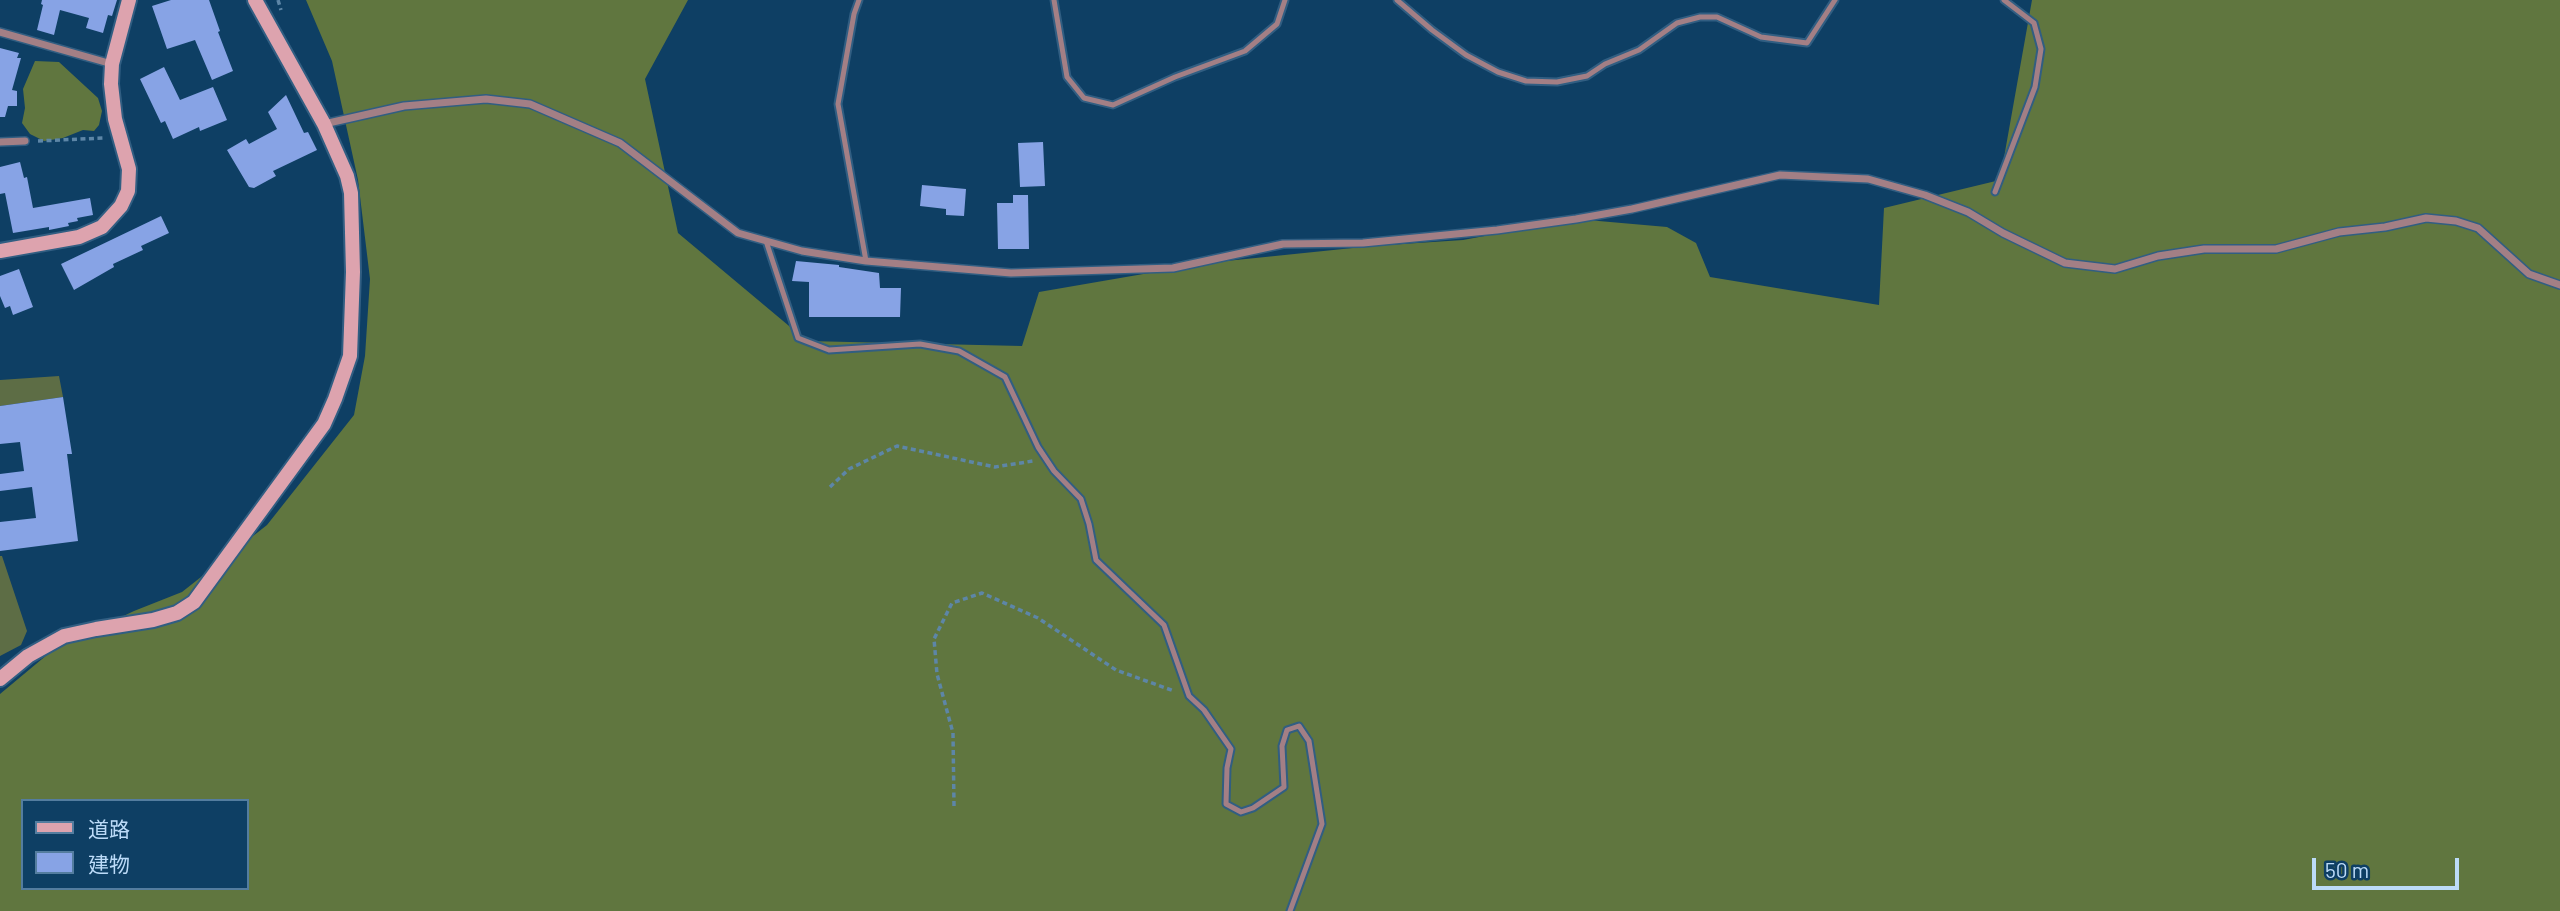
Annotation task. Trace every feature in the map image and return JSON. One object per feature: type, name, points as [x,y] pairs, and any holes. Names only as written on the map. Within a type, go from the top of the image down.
[{"type":"street","points":[[0,251],[79,237],[102,227],[121,206],[128,191],[129,169],[111,99],[112,64],[129,0]]},
{"type":"street","points":[[0,679],[28,656],[64,636],[153,620],[177,613],[194,602],[324,424],[335,399],[350,356],[353,272],[351,193],[347,176],[324,124],[255,0]]},
{"type":"street","points":[[0,32],[112,64]]},
{"type":"street","points":[[324,124],[404,106],[486,99],[530,104],[620,143],[738,233],[802,251],[866,261],[1012,273],[1174,268],[1283,244],[1363,243],[1576,219],[1780,175],[1868,179],[1926,195],[1968,212],[2065,263],[2115,269],[2181,252],[2204,249],[2276,249],[2339,232],[2385,227],[2426,218],[2456,221],[2478,228],[2529,274],[2560,285]]},
{"type":"street","points":[[0,142],[25,141]]},
{"type":"lane","points":[[859,0],[854,13],[838,104],[849,178],[866,261]]},
{"type":"lane","points":[[1054,0],[1067,76],[1084,98],[1113,105],[1175,77],[1245,51],[1277,23],[1285,0]]},
{"type":"lane","points":[[1397,0],[1455,47],[1498,72],[1525,81],[1557,82],[1587,76],[1605,64],[1639,50],[1677,23],[1700,17],[1717,17],[1761,37],[1807,43],[1835,0]]},
{"type":"lane","points":[[1995,192],[2035,87],[2041,49],[2035,23],[2004,0]]},
{"type":"lane","points":[[766,241],[798,338],[829,350],[920,344],[959,351],[1005,377],[1054,471],[1081,499],[1096,560],[1164,625],[1189,696],[1204,710],[1231,749],[1227,768],[1226,804],[1241,811],[1252,808],[1284,787],[1282,746],[1287,730],[1299,726],[1308,741],[1322,824],[1290,911]]},
{"type":"path","points":[[25,141],[120,136]]},
{"type":"path","points":[[830,487],[849,469],[897,446],[995,467],[1046,458]]},
{"type":"path","points":[[954,806],[953,733],[937,674],[934,639],[952,603],[982,593],[1038,618],[1116,670],[1189,696]]},
{"type":"green space","points":[[306,0],[688,0],[645,79],[678,233],[807,341],[1022,346],[1039,292],[1207,263],[1372,246],[1463,240],[1576,219],[1667,227],[1696,243],[1710,277],[1879,305],[1884,208],[2000,180],[2032,0],[2560,0],[2560,911],[0,911],[0,694],[54,649],[134,611],[182,592],[267,525],[354,415],[365,356],[370,279],[358,180],[332,61]]},
{"type":"green space","points":[[35,61],[59,62],[98,98],[102,111],[99,125],[94,131],[83,130],[63,138],[44,141],[30,134],[22,123],[25,108],[23,89]]},
{"type":"green space","points":[[59,376],[63,397],[0,406],[0,380]]},
{"type":"green space","points":[[0,556],[27,631],[21,645],[0,656]]},
{"type":"building","points":[[42,0],[117,0],[112,16],[108,15],[103,33],[86,28],[89,18],[60,10],[54,35],[37,30]]},
{"type":"building","points":[[171,0],[209,0],[233,71],[212,80],[195,40],[167,49],[152,6]]},
{"type":"building","points":[[0,48],[19,53],[17,58],[21,58],[12,90],[17,91],[17,106],[8,106],[5,117],[0,117]]},
{"type":"building","points":[[164,67],[180,100],[213,87],[227,120],[200,131],[199,127],[173,139],[165,121],[161,123],[140,79]]},
{"type":"building","points":[[286,95],[304,133],[308,132],[317,150],[273,171],[276,176],[254,188],[249,187],[227,150],[246,139],[249,144],[277,129],[268,112]]},
{"type":"building","points":[[1043,142],[1045,186],[1020,187],[1018,143]]},
{"type":"building","points":[[20,162],[24,178],[27,177],[33,208],[90,198],[93,215],[77,218],[78,221],[68,223],[69,226],[13,233],[5,193],[0,194],[0,167]]},
{"type":"building","points":[[922,185],[966,189],[964,216],[946,215],[946,209],[920,206]]},
{"type":"building","points":[[1013,195],[1028,195],[1029,249],[998,249],[997,203],[1013,203]]},
{"type":"building","points":[[161,216],[169,233],[141,246],[143,250],[113,264],[114,267],[74,290],[61,264]]},
{"type":"building","points":[[796,261],[839,265],[879,273],[880,288],[901,288],[900,317],[809,317],[809,282],[792,281]]},
{"type":"building","points":[[19,269],[33,307],[13,315],[10,306],[5,308],[0,296],[0,276]]},
{"type":"building","points":[[63,397],[72,454],[67,454],[78,541],[0,551],[0,522],[36,518],[32,487],[0,491],[0,474],[24,471],[20,442],[0,444],[0,406]]}]
